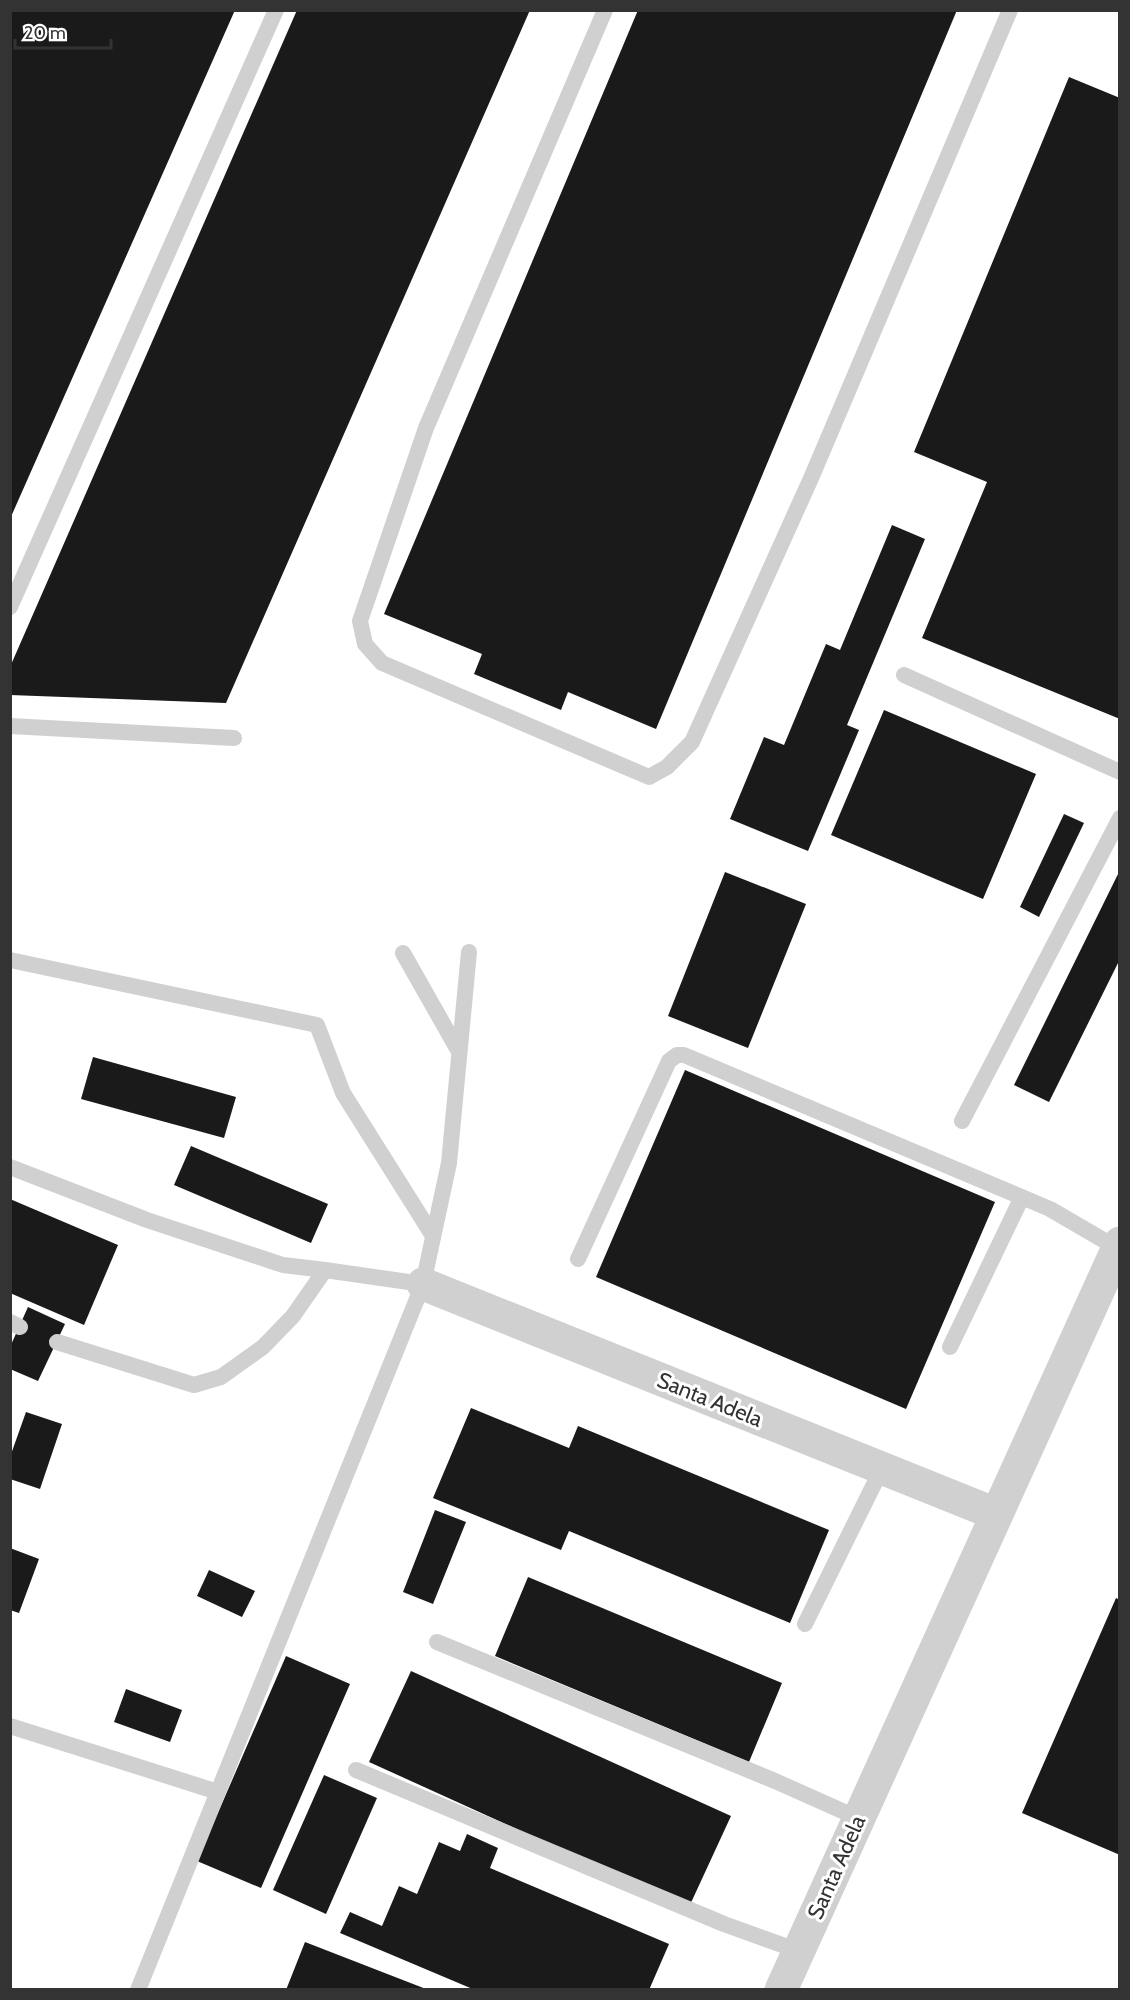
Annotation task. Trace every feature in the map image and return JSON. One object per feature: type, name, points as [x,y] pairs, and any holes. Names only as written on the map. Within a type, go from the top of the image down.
[{"type":"street","name":"Santa Adela","points":[[781,1989],[1118,1246]]},
{"type":"street","name":"Santa Adela","points":[[423,1284],[996,1514]]},
{"type":"lane","points":[[10,607],[276,10]]},
{"type":"lane","points":[[605,10],[426,428],[360,621],[365,644],[382,663],[649,777],[667,767],[692,742],[812,476],[1010,10]]},
{"type":"lane","points":[[904,675],[1119,772]]},
{"type":"lane","points":[[10,726],[234,738]]},
{"type":"lane","points":[[962,1121],[1119,818]]},
{"type":"lane","points":[[138,1989],[423,1284],[449,1163],[469,952]]},
{"type":"lane","points":[[403,953],[458,1050]]},
{"type":"lane","points":[[10,960],[317,1025],[343,1093],[433,1236]]},
{"type":"lane","points":[[578,1259],[669,1061],[684,1055],[1050,1209],[1118,1246]]},
{"type":"lane","points":[[10,1167],[147,1220],[283,1265],[423,1284]]},
{"type":"lane","points":[[950,1347],[1022,1197]]},
{"type":"lane","points":[[57,1342],[194,1385],[221,1377],[263,1347],[293,1316],[325,1270]]},
{"type":"lane","points":[[805,1624],[882,1468]]},
{"type":"lane","points":[[437,1642],[775,1781],[858,1818]]},
{"type":"lane","points":[[10,1726],[218,1792]]},
{"type":"lane","points":[[356,1770],[724,1924],[799,1951]]},
{"type":"building","points":[[10,10],[235,10],[10,519]]},
{"type":"building","points":[[297,10],[530,10],[226,703],[10,695],[10,667]]},
{"type":"building","points":[[638,10],[957,10],[656,729],[568,692],[561,710],[474,674],[482,654],[384,614]]},
{"type":"building","points":[[1069,77],[1120,98],[1120,719],[922,638],[987,482],[914,452]]},
{"type":"building","points":[[892,525],[925,539],[847,725],[859,730],[808,851],[730,819],[764,737],[784,745],[826,644],[840,650]]},
{"type":"building","points":[[884,710],[1036,774],[983,899],[831,835]]},
{"type":"building","points":[[1064,814],[1084,823],[1039,917],[1020,907]]},
{"type":"building","points":[[1120,870],[1120,959],[1049,1102],[1014,1085]]},
{"type":"building","points":[[725,872],[806,904],[748,1048],[668,1016]]},
{"type":"building","points":[[93,1057],[236,1097],[224,1138],[81,1099]]},
{"type":"building","points":[[685,1070],[995,1202],[906,1409],[596,1277]]},
{"type":"building","points":[[191,1146],[328,1204],[311,1243],[174,1185]]},
{"type":"building","points":[[10,1199],[118,1245],[84,1325],[10,1293]]},
{"type":"building","points":[[28,1307],[65,1324],[38,1381],[10,1369],[10,1347]]},
{"type":"building","points":[[471,1408],[569,1448],[578,1426],[829,1530],[790,1623],[569,1531],[561,1550],[433,1498]]},
{"type":"building","points":[[26,1412],[62,1424],[40,1489],[10,1479],[10,1457]]},
{"type":"building","points":[[435,1510],[466,1522],[433,1604],[403,1592]]},
{"type":"building","points":[[10,1548],[39,1559],[19,1613],[10,1610]]},
{"type":"building","points":[[209,1570],[255,1591],[242,1617],[197,1596]]},
{"type":"building","points":[[528,1577],[782,1683],[749,1762],[495,1656]]},
{"type":"building","points":[[1116,1598],[1120,1600],[1120,1855],[1022,1813]]},
{"type":"building","points":[[286,1656],[350,1684],[261,1888],[197,1861]]},
{"type":"building","points":[[411,1671],[731,1816],[689,1907],[369,1762]]},
{"type":"building","points":[[126,1689],[182,1710],[170,1742],[114,1722]]},
{"type":"building","points":[[324,1775],[377,1798],[326,1914],[273,1890]]},
{"type":"building","points":[[467,1834],[498,1848],[490,1868],[669,1944],[649,1990],[475,1990],[340,1933],[350,1912],[382,1926],[399,1886],[417,1894],[439,1842],[460,1851]]},
{"type":"building","points":[[305,1942],[426,1989],[426,1990],[286,1990]]}]
